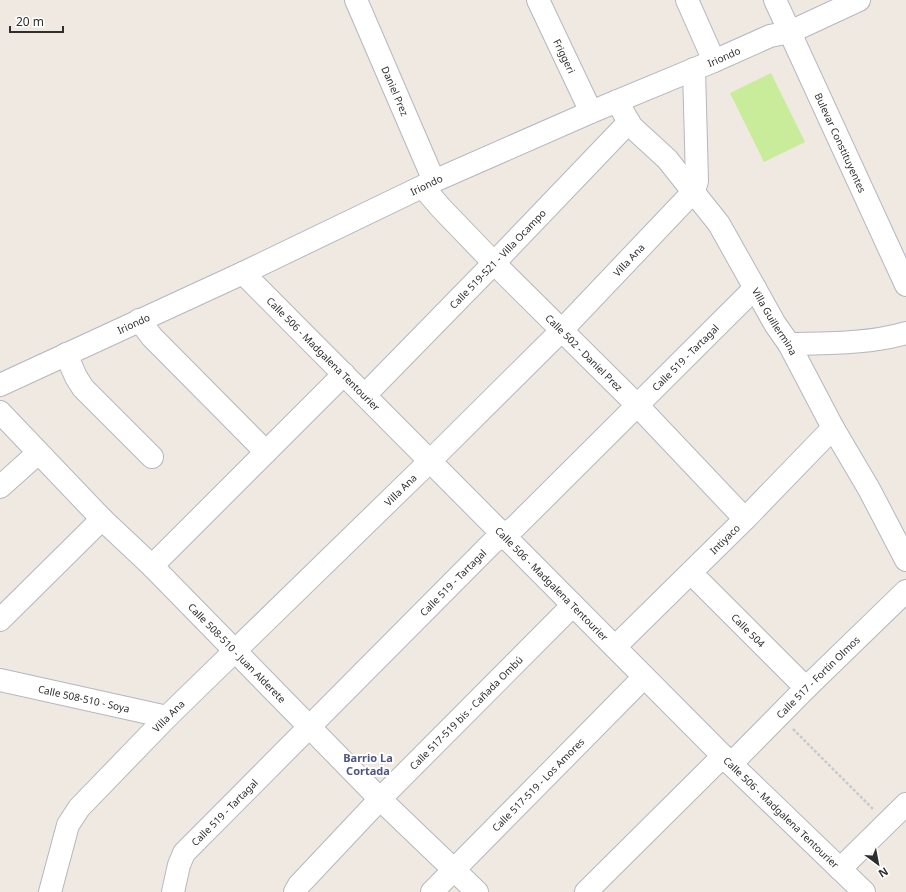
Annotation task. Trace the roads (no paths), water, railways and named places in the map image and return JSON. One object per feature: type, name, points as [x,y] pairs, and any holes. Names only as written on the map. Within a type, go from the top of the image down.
[{"type":"street","name":"Daniel Prez","points":[[356,0],[429,184]]},
{"type":"street","name":"Friggeri","points":[[538,0],[591,112]]},
{"type":"street","points":[[687,0],[714,61]]},
{"type":"street","name":"Bulevar Constituyentes","points":[[775,0],[780,34],[906,285]]},
{"type":"street","name":"Iriondo","points":[[0,385],[243,273],[429,184],[591,112],[859,0]]},
{"type":"street","points":[[694,69],[697,181],[694,191]]},
{"type":"street","name":"Villa Guillermina","points":[[618,101],[630,126],[667,159],[719,224],[775,324],[789,344],[833,428],[869,489],[906,560]]},
{"type":"street","name":"Calle 519-521 - Villa Ocampo","points":[[365,394],[494,263],[628,122]]},
{"type":"street","name":"Calle 502 - Daniel Prez","points":[[429,184],[435,202],[494,263],[638,406],[745,519]]},
{"type":"street","name":"Villa Ana","points":[[50,892],[68,825],[79,808],[168,717],[430,462],[562,330],[694,191]]},
{"type":"street","name":"Calle 506 - Madgalena Tentourier","points":[[243,273],[365,394],[430,462],[727,760],[864,892]]},
{"type":"street","name":"Calle 519 - Tartagal","points":[[173,892],[179,865],[184,853],[492,543],[515,527],[755,288]]},
{"type":"street","points":[[140,320],[152,337],[266,452]]},
{"type":"street","points":[[789,344],[865,341],[887,338],[906,333]]},
{"type":"street","points":[[66,354],[76,377],[83,388],[152,457]]},
{"type":"street","points":[[152,566],[344,374]]},
{"type":"street","name":"Calle 508-510 - Juan Alderete","points":[[0,412],[102,519],[152,566],[380,799],[477,892]]},
{"type":"street","name":"Intiyaco","points":[[615,647],[745,519],[833,428]]},
{"type":"street","points":[[0,487],[38,453]]},
{"type":"street","points":[[0,620],[102,519]]},
{"type":"street","name":"Calle 504","points":[[691,573],[806,688]]},
{"type":"street","name":"Calle 517 - Fortin Olmos","points":[[586,892],[727,760],[779,716],[906,591]]},
{"type":"street","name":"Calle 517-519 bis - Cañada Ombú","points":[[295,892],[299,885],[380,799],[573,605]]},
{"type":"street","name":"Calle 517-519 - Los Amores","points":[[432,892],[644,676]]},
{"type":"street","name":"Calle 508-510 - Soya","points":[[0,680],[168,717]]},
{"type":"street","points":[[840,869],[906,804]]},
{"type":"district","name":"Barrio La Cortada","points":[[368,764]]}]
